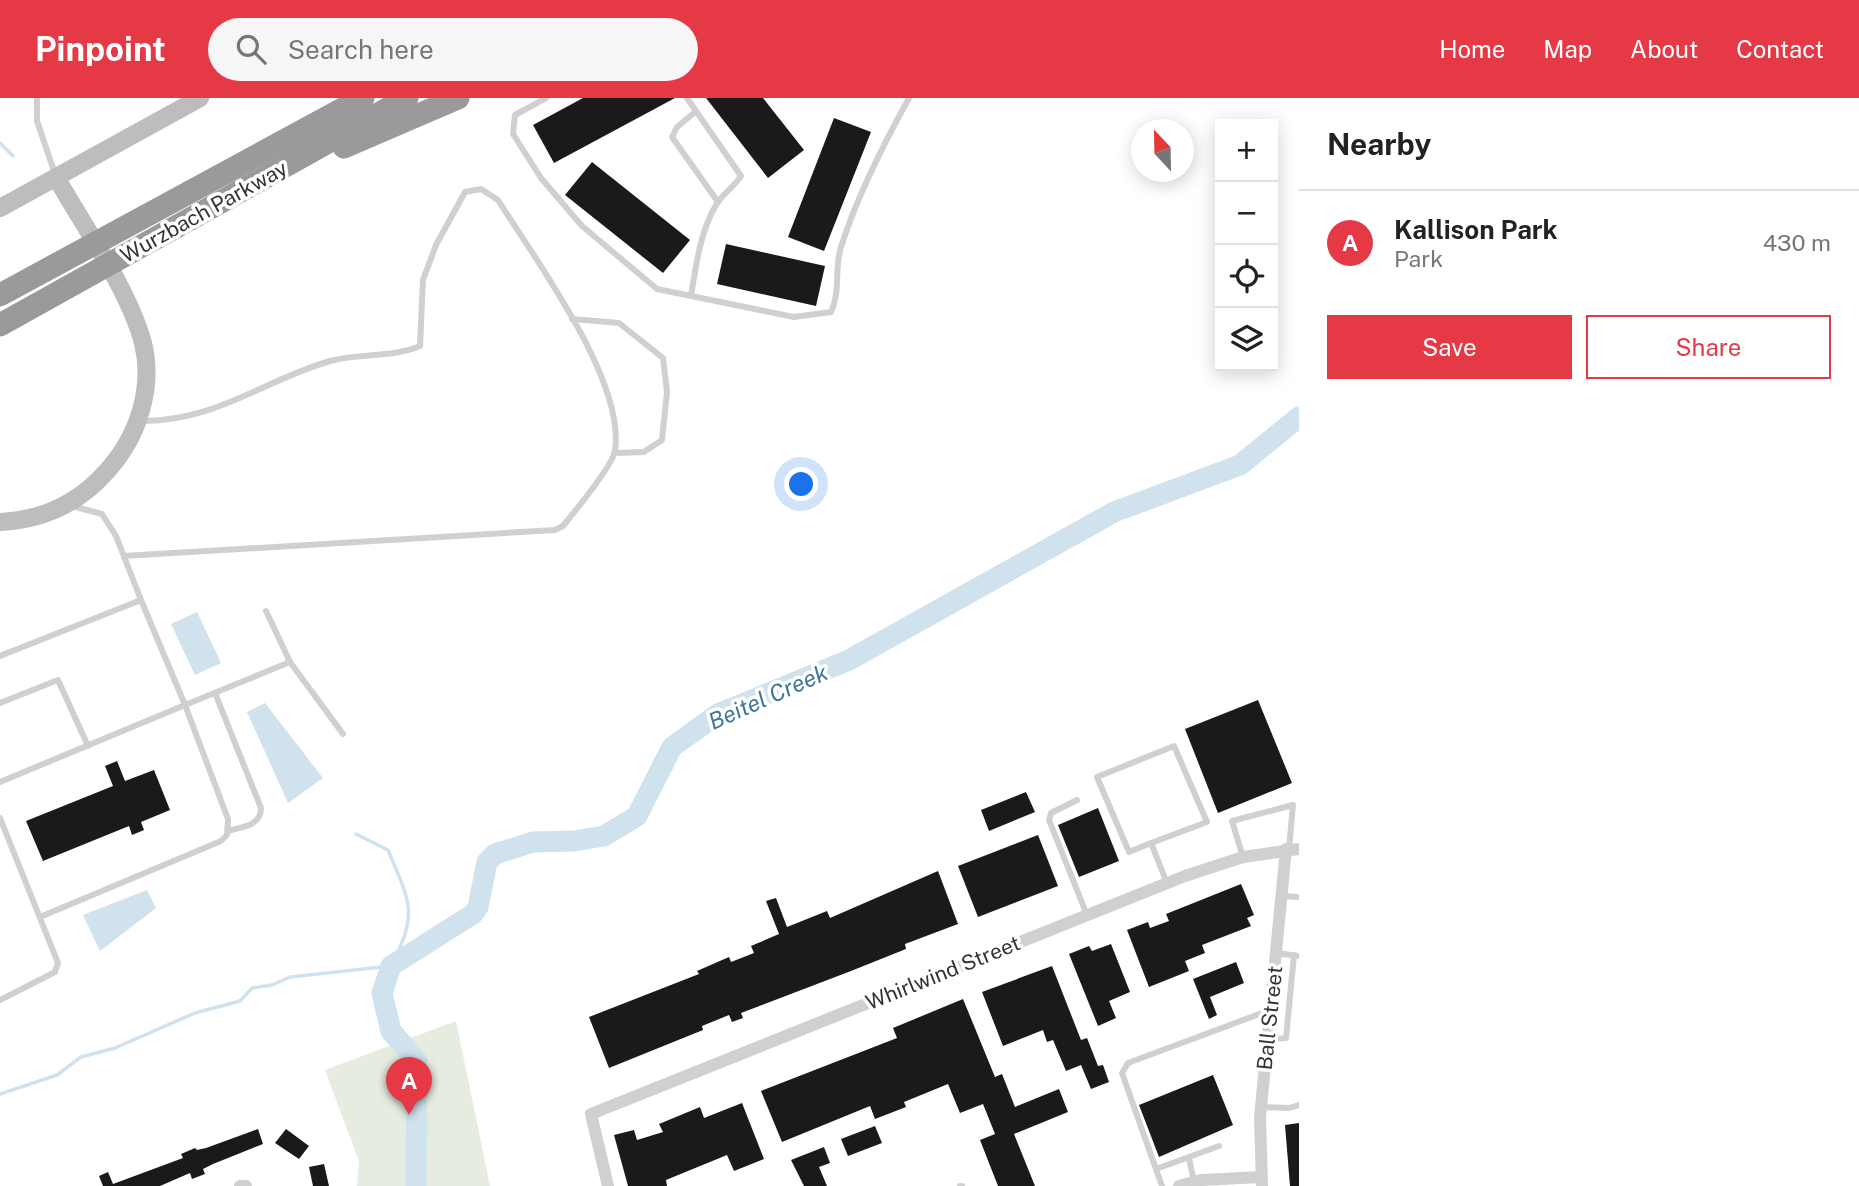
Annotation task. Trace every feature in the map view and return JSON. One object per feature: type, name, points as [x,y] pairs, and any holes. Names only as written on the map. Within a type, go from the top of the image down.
[{"type":"highway","points":[[232,167],[335,98]]},
{"type":"highway","name":"Wurzbach Parkway","points":[[0,295],[363,98]]},
{"type":"highway","name":"Wurzbach Parkway","points":[[0,325],[270,177],[407,98]]},
{"type":"highway","points":[[270,177],[458,98]]},
{"type":"street","points":[[0,208],[200,98]]},
{"type":"street","points":[[0,522],[35,517],[67,505],[92,488],[121,456],[139,421],[146,378],[143,343],[123,296],[56,177]]},
{"type":"street","name":"Whirlwind Street","points":[[608,1186],[591,1114],[1167,883],[1243,857],[1291,849]]},
{"type":"street","name":"Ball Street","points":[[1262,1181],[1261,1107],[1282,896],[1291,849]]},
{"type":"street","points":[[1179,1186],[1194,1182],[1262,1181]]},
{"type":"lane","points":[[37,98],[37,121],[56,177]]},
{"type":"lane","points":[[546,98],[515,115],[513,134],[541,178],[582,226],[657,289],[794,317],[831,312],[837,298],[839,251],[860,200],[909,98]]},
{"type":"lane","points":[[687,98],[741,176],[718,202],[698,255],[691,296]]},
{"type":"lane","points":[[695,112],[677,127],[672,137],[718,202]]},
{"type":"lane","points":[[124,556],[555,530],[563,526],[615,453],[614,424],[607,390],[572,319],[498,200],[481,188],[466,192],[441,234],[423,280],[420,346],[331,361],[219,407],[167,422],[139,421]]},
{"type":"lane","points":[[572,319],[619,323],[663,358],[667,392],[662,440],[644,452],[615,453]]},
{"type":"lane","points":[[40,917],[221,841],[228,831],[228,819],[185,705],[116,536],[102,514],[67,505]]},
{"type":"lane","points":[[0,656],[141,600]]},
{"type":"lane","points":[[266,611],[290,662],[343,734]]},
{"type":"lane","points":[[0,782],[290,662]]},
{"type":"lane","points":[[0,703],[58,680],[88,746]]},
{"type":"lane","points":[[215,693],[261,808],[261,814],[254,823],[228,831]]},
{"type":"lane","points":[[1174,746],[1207,822],[1151,843],[1129,852],[1097,777],[1174,746]]},
{"type":"lane","points":[[1077,800],[1051,813],[1049,820],[1087,915]]},
{"type":"lane","points":[[1243,857],[1232,821],[1293,805],[1291,849]]},
{"type":"lane","points":[[0,818],[58,963],[55,972],[0,1000]]},
{"type":"lane","points":[[1151,843],[1167,883]]},
{"type":"lane","points":[[1282,896],[1298,896]]},
{"type":"lane","points":[[1268,1040],[1286,1038],[1297,956],[1276,953]]},
{"type":"lane","points":[[1162,1186],[1122,1073],[1128,1063],[1270,1010]]},
{"type":"lane","points":[[1261,1107],[1289,1108],[1299,1105]]},
{"type":"lane","points":[[1156,1169],[1219,1146]]},
{"type":"lane","points":[[1189,1158],[1194,1182]]},
{"type":"shaded area","points":[[456,1021],[490,1186],[357,1186],[359,1161],[325,1070]]},
{"type":"water","points":[[197,612],[221,663],[195,675],[171,624]]},
{"type":"water","points":[[265,703],[323,778],[288,803],[247,712]]},
{"type":"water","points":[[147,890],[156,908],[100,951],[83,915]]},
{"type":"building","points":[[583,98],[675,98],[554,163],[533,125]]},
{"type":"building","points":[[706,98],[763,98],[804,150],[768,178]]},
{"type":"building","points":[[834,118],[871,132],[824,251],[788,237]]},
{"type":"building","points":[[592,162],[690,240],[663,273],[565,195]]},
{"type":"building","points":[[726,244],[825,266],[816,306],[717,284]]},
{"type":"building","points":[[1258,700],[1292,783],[1218,813],[1185,729]]},
{"type":"building","points":[[117,761],[125,781],[154,770],[170,810],[141,822],[144,830],[132,835],[129,826],[43,861],[26,821],[113,786],[105,766]]},
{"type":"building","points":[[1026,792],[1035,812],[989,831],[981,810]]},
{"type":"building","points":[[1098,808],[1119,861],[1079,877],[1058,825]]},
{"type":"building","points":[[1038,835],[1058,886],[978,917],[958,866]]},
{"type":"building","points":[[938,871],[958,924],[905,944],[906,949],[741,1013],[743,1018],[732,1022],[729,1015],[702,1026],[703,1030],[609,1068],[589,1017],[699,974],[697,971],[729,957],[731,962],[754,953],[751,946],[779,934],[766,901],[776,898],[787,927],[827,911],[830,918]]},
{"type":"building","points":[[1241,884],[1254,915],[1247,918],[1251,926],[1202,945],[1205,953],[1185,961],[1189,971],[1149,987],[1127,930],[1148,922],[1150,928],[1169,921],[1166,914]]},
{"type":"building","points":[[1111,944],[1130,992],[1109,1001],[1116,1018],[1098,1026],[1069,954],[1089,946],[1092,951]]},
{"type":"building","points":[[1236,962],[1244,983],[1210,997],[1217,1015],[1209,1019],[1193,979]]},
{"type":"building","points":[[1052,966],[1081,1040],[1087,1038],[1098,1066],[1103,1065],[1109,1082],[1091,1089],[1081,1065],[1066,1071],[1053,1040],[1047,1042],[1043,1030],[1003,1046],[982,992]]},
{"type":"building","points":[[963,999],[995,1077],[1002,1074],[1015,1107],[1059,1089],[1068,1112],[1014,1134],[1035,1186],[998,1186],[980,1140],[995,1134],[983,1104],[960,1113],[948,1084],[904,1102],[906,1107],[875,1119],[870,1106],[782,1142],[761,1091],[897,1038],[893,1028]]},
{"type":"building","points":[[1213,1075],[1233,1125],[1159,1157],[1139,1105]]},
{"type":"building","points":[[742,1103],[764,1159],[734,1171],[727,1155],[666,1180],[667,1186],[628,1186],[614,1135],[634,1130],[637,1140],[663,1132],[659,1124],[700,1107],[704,1118]]},
{"type":"building","points":[[1299,1123],[1299,1186],[1290,1186],[1285,1125]]},
{"type":"building","points":[[875,1126],[882,1143],[848,1156],[841,1139]]},
{"type":"building","points":[[258,1129],[263,1144],[213,1164],[203,1169],[205,1174],[192,1179],[190,1173],[160,1186],[103,1186],[99,1176],[108,1172],[113,1184],[183,1158],[181,1154],[195,1148],[206,1148]]},
{"type":"building","points":[[286,1129],[309,1146],[299,1159],[275,1143]]},
{"type":"building","points":[[824,1147],[830,1163],[819,1167],[827,1186],[804,1186],[791,1160]]},
{"type":"building","points":[[324,1164],[329,1186],[313,1186],[309,1167]]},
{"type":"waterway","points":[[0,143],[13,156]]},
{"type":"waterway","name":"Beitel Creek","points":[[416,1186],[417,1061],[391,1031],[382,993],[391,966],[473,914],[478,907],[487,862],[495,854],[533,842],[574,841],[604,836],[637,816],[672,747],[718,714],[849,660],[1114,512],[1240,465],[1299,417]]},
{"type":"waterway","points":[[0,1094],[57,1075],[81,1057],[115,1048],[195,1013],[240,1001],[252,988],[272,985],[290,977],[391,966],[400,948],[408,920],[406,896],[388,850],[356,834]]},
{"type":"place","name":"Kallison Park","points":[[409,1115]]}]
